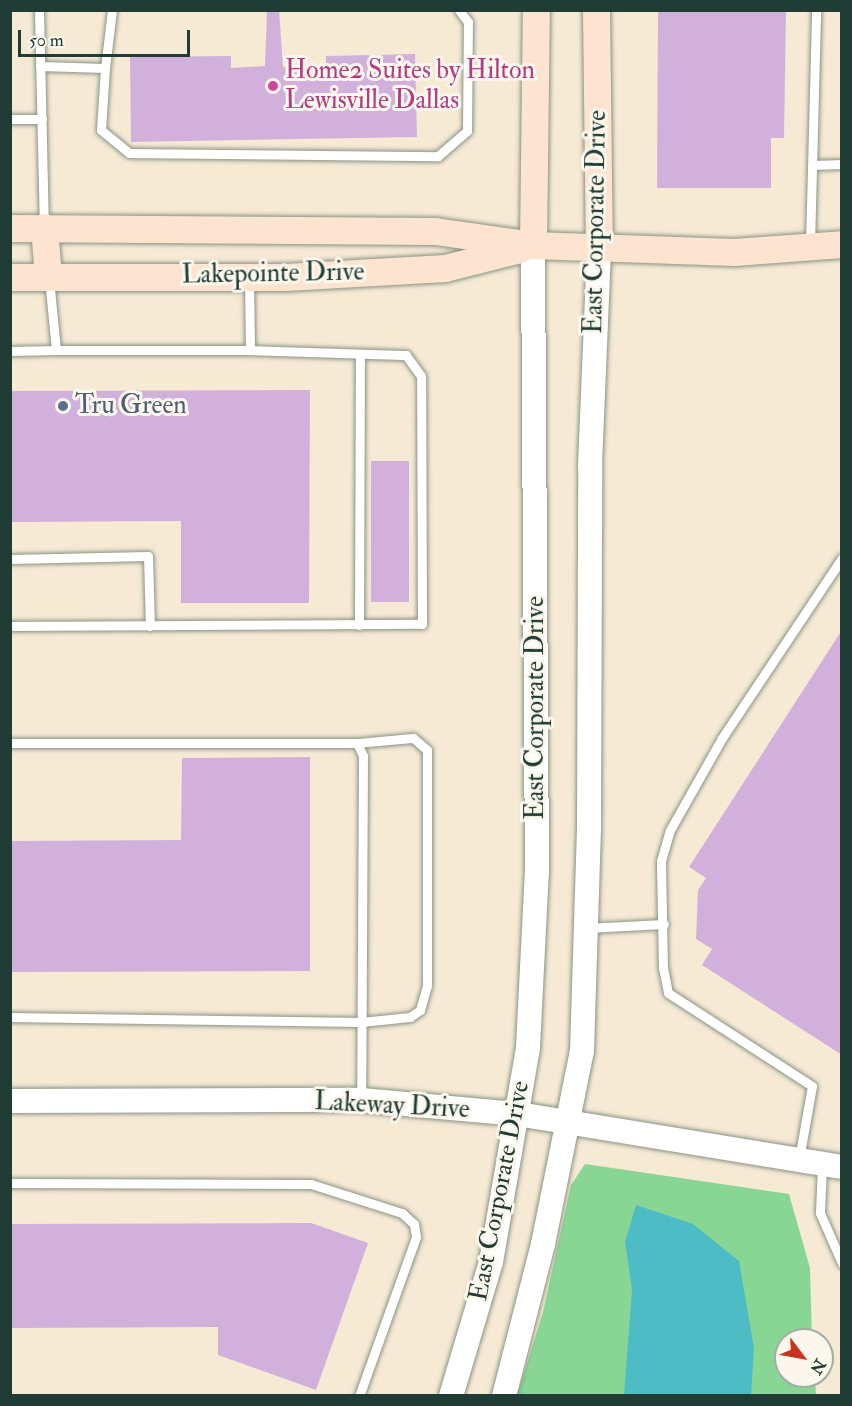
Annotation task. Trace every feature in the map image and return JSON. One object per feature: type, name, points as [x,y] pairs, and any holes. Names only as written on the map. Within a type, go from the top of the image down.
[{"type":"main road","name":"East Corporate Drive","points":[[533,245],[536,10]]},
{"type":"main road","name":"East Corporate Drive","points":[[596,10],[599,248]]},
{"type":"main road","name":"Lakepointe Drive","points":[[10,228],[435,231],[533,245],[734,252],[842,244]]},
{"type":"main road","points":[[44,228],[48,277]]},
{"type":"main road","name":"Lakepointe Drive","points":[[10,277],[249,277],[445,268],[533,245]]},
{"type":"street","name":"East Corporate Drive","points":[[451,1395],[491,1262],[528,1047],[537,872],[533,245]]},
{"type":"street","name":"East Corporate Drive","points":[[504,1395],[531,1299],[570,1124],[582,1051],[586,928],[590,465],[599,248]]},
{"type":"street","name":"Lakeway Drive","points":[[10,1101],[361,1100],[518,1114],[821,1164]]},
{"type":"lane","points":[[39,10],[44,228]]},
{"type":"lane","points":[[112,10],[101,130],[129,153],[438,156],[467,131],[468,22],[459,10]]},
{"type":"lane","points":[[810,247],[816,10]]},
{"type":"lane","points":[[40,66],[105,68]]},
{"type":"lane","points":[[10,118],[42,119]]},
{"type":"lane","points":[[813,165],[842,164]]},
{"type":"lane","points":[[48,277],[56,350]]},
{"type":"lane","points":[[249,277],[250,350]]},
{"type":"lane","points":[[10,351],[250,350],[406,356],[421,376],[422,624],[10,626]]},
{"type":"lane","points":[[359,625],[360,354]]},
{"type":"lane","points":[[10,559],[148,556],[150,626]]},
{"type":"lane","points":[[842,558],[722,738],[670,830],[661,861],[664,924],[663,968],[668,993],[812,1086],[821,1164],[820,1213],[842,1263]]},
{"type":"lane","points":[[10,743],[357,743],[414,738],[427,750],[428,985],[420,1010],[410,1017],[361,1022],[10,1017]]},
{"type":"lane","points":[[357,743],[363,756],[361,1100]]},
{"type":"lane","points":[[586,928],[664,924]]},
{"type":"lane","points":[[10,1183],[311,1184],[402,1213],[414,1224],[416,1237],[359,1395]]},
{"type":"green space","points":[[585,1164],[789,1194],[810,1268],[812,1328],[774,1328],[774,1388],[816,1388],[816,1395],[517,1396],[543,1312],[571,1185]]},
{"type":"water","points":[[636,1205],[693,1224],[739,1261],[754,1348],[751,1395],[624,1395],[632,1290],[625,1242]]},
{"type":"building","name":"Home2 Suites by Hilton Lewisville Dallas","points":[[267,10],[279,10],[283,67],[326,66],[326,56],[415,54],[417,137],[131,142],[130,57],[231,56],[231,68],[265,66]]},
{"type":"building","points":[[658,10],[786,10],[784,138],[771,138],[771,188],[657,188]]},
{"type":"building","points":[[310,390],[309,603],[181,603],[181,521],[10,522],[10,391]]},
{"type":"building","points":[[371,461],[409,461],[409,602],[371,602]]},
{"type":"building","points":[[842,630],[842,1055],[702,965],[712,949],[696,939],[698,890],[706,878],[689,867]]},
{"type":"building","points":[[310,757],[310,971],[10,972],[10,841],[181,840],[182,758]]},
{"type":"building","points":[[311,1223],[368,1243],[316,1390],[218,1355],[218,1327],[10,1328],[10,1224]]},
{"type":"place","name":"Home2 Suites by Hilton Lewisville Dallas","points":[[273,86]]},
{"type":"place","name":"Tru Green","points":[[63,406]]}]
